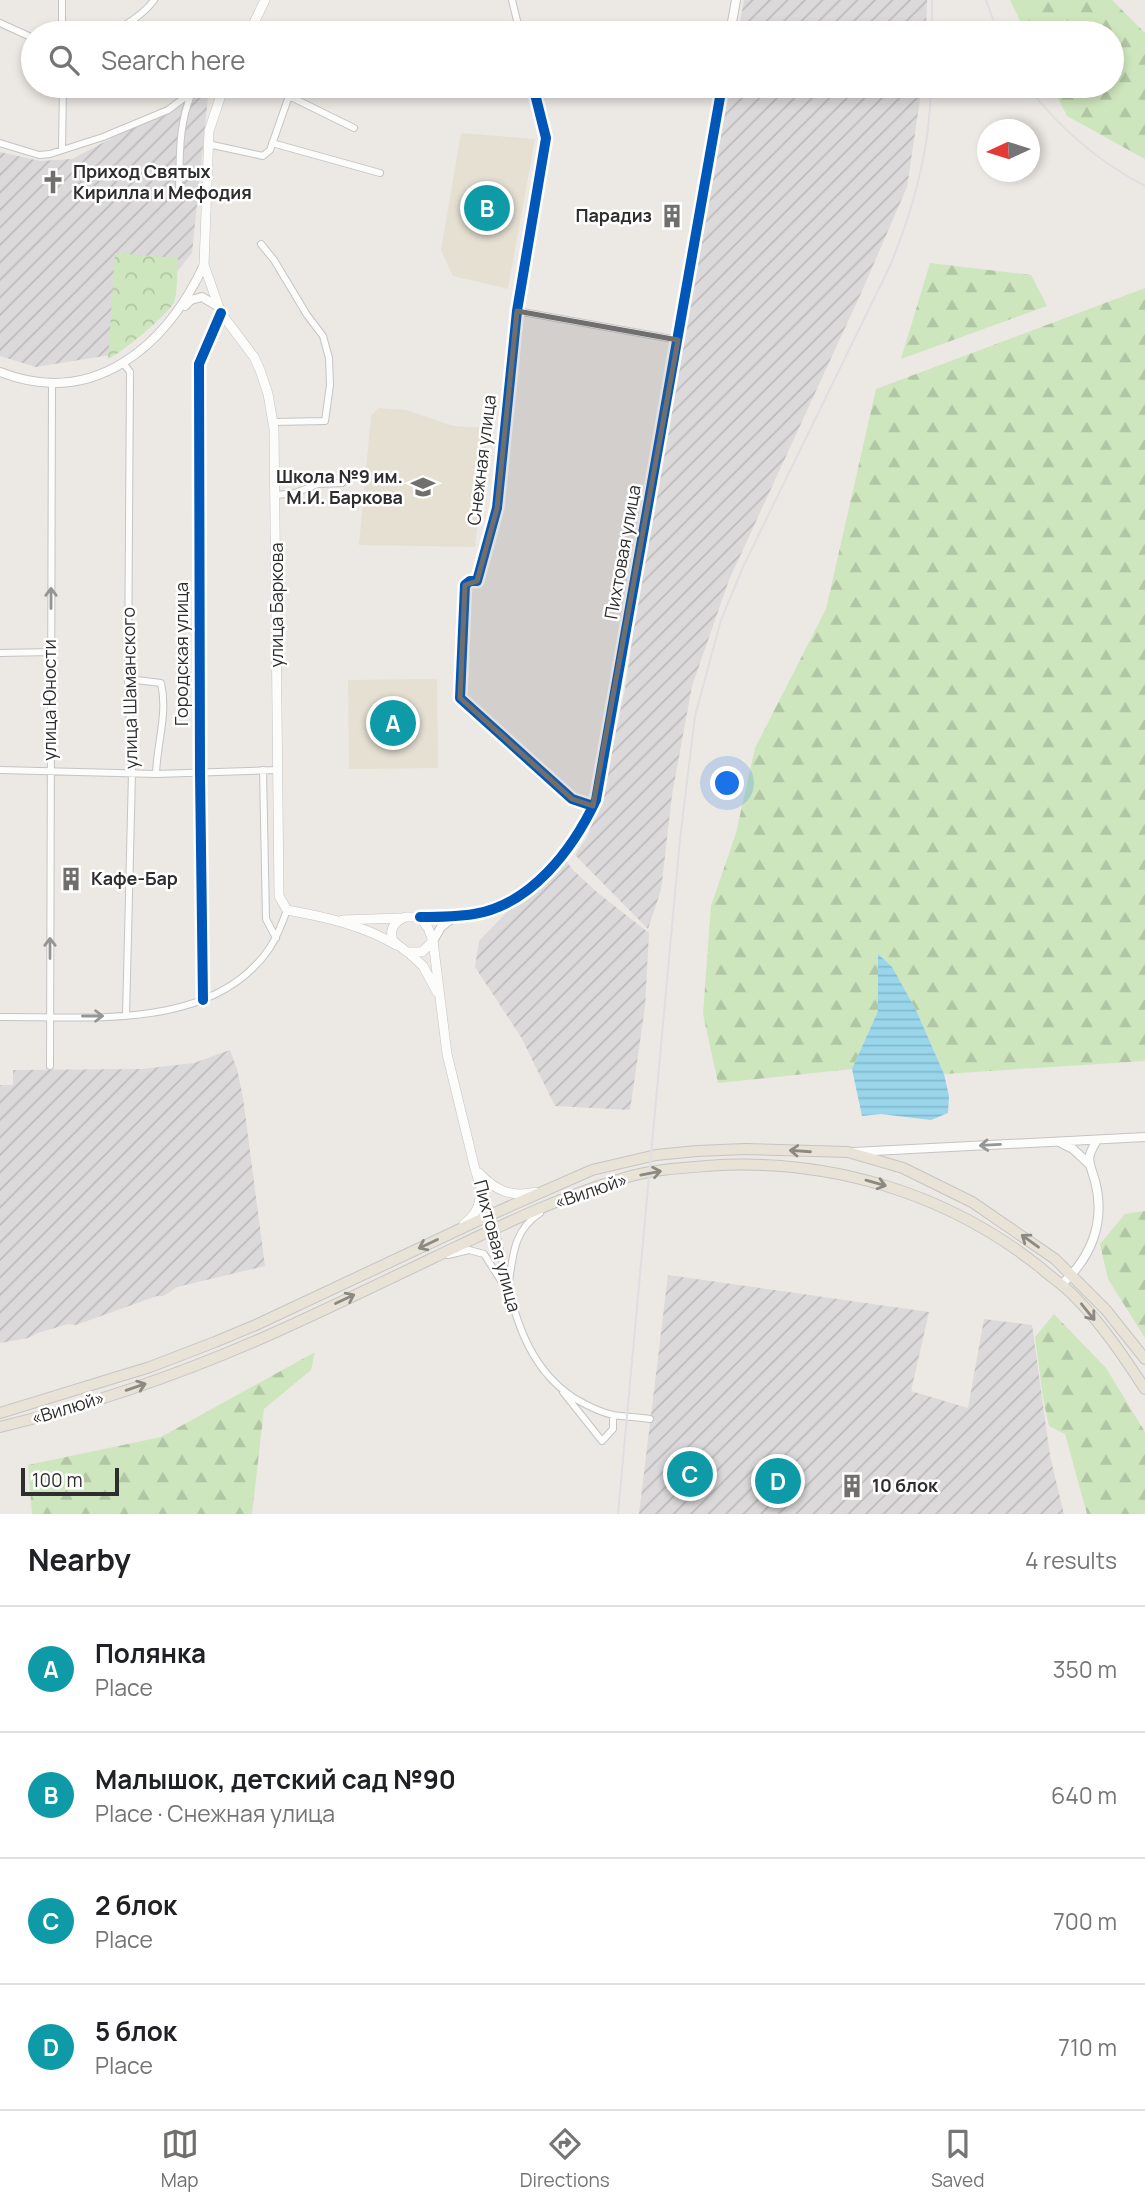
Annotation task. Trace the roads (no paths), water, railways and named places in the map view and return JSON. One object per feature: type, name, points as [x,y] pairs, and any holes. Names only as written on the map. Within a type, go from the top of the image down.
[{"type":"highway","name":"«Вилюй»","points":[[0,1413],[150,1367],[215,1342],[592,1170],[656,1155],[745,1149],[849,1152],[902,1168],[972,1202],[1055,1259],[1106,1310],[1145,1359]]},
{"type":"highway","name":"«Вилюй»","points":[[0,1427],[48,1415],[213,1359],[495,1228],[625,1178],[681,1168],[735,1164],[785,1165],[842,1173],[928,1199],[965,1217],[1014,1247],[1075,1297],[1118,1348],[1145,1389]]},
{"type":"highway","name":"Пихтовая улица","points":[[490,1215],[495,1228]]},
{"type":"main road","points":[[255,21],[265,0]]},
{"type":"main road","points":[[204,265],[208,144],[212,116],[220,98]]},
{"type":"main road","name":"улица Баркова","points":[[204,265],[220,310],[254,357],[265,383],[273,422],[277,495],[278,885],[279,896],[287,910]]},
{"type":"main road","points":[[287,910],[337,920],[380,936],[407,952],[422,952],[433,941],[420,917],[337,920]]},
{"type":"main road","points":[[396,945],[391,937],[392,929],[405,917]]},
{"type":"main road","name":"Пихтовая улица","points":[[433,941],[447,1054],[475,1169],[490,1215]]},
{"type":"main road","name":"Пихтовая улица","points":[[407,952],[423,966],[439,997]]},
{"type":"main road","points":[[475,1169],[488,1183],[506,1193],[520,1195],[543,1191]]},
{"type":"main road","points":[[450,1233],[477,1212],[480,1194],[475,1169]]},
{"type":"street","points":[[62,0],[62,21]]},
{"type":"street","points":[[129,21],[149,7],[154,0]]},
{"type":"street","points":[[512,0],[517,21]]},
{"type":"street","points":[[732,21],[736,0]]},
{"type":"street","points":[[0,23],[21,33]]},
{"type":"street","points":[[62,149],[63,98]]},
{"type":"street","points":[[0,143],[39,155],[50,154],[103,137],[168,110],[184,98]]},
{"type":"street","points":[[179,191],[183,121],[190,98]]},
{"type":"street","points":[[208,144],[262,156],[270,150],[288,98]]},
{"type":"street","points":[[293,98],[354,128]]},
{"type":"street","name":"Снежная улица","points":[[536,98],[546,138],[517,311],[497,508],[477,582],[464,584],[460,698],[572,799],[593,806]]},
{"type":"street","name":"Пихтовая улица","points":[[420,917],[479,913],[502,905],[536,883],[567,849],[593,806],[599,788],[720,98]]},
{"type":"street","points":[[272,143],[380,173]]},
{"type":"street","points":[[261,244],[323,336],[329,358],[330,385],[325,421],[273,422]]},
{"type":"street","points":[[180,310],[204,265]]},
{"type":"street","points":[[0,372],[52,383],[90,377],[123,363],[150,344],[191,300],[202,297],[220,310]]},
{"type":"street","name":"Городская улица","points":[[203,1000],[199,364],[220,310]]},
{"type":"street","points":[[517,311],[678,340]]},
{"type":"street","name":"улица Шаманского","points":[[123,363],[130,372],[128,679],[132,773],[126,1016]]},
{"type":"street","name":"улица Юности","points":[[50,1066],[52,383]]},
{"type":"street","points":[[277,495],[295,493],[318,484],[342,483]]},
{"type":"street","points":[[0,653],[51,652]]},
{"type":"street","points":[[128,679],[161,683],[164,693],[156,774]]},
{"type":"street","points":[[0,770],[200,774],[278,770]]},
{"type":"street","points":[[263,770],[266,919],[276,938]]},
{"type":"street","points":[[0,1017],[126,1016],[175,1010],[203,1000],[244,976],[268,952],[287,910]]},
{"type":"street","points":[[433,941],[441,927],[457,916]]},
{"type":"street","points":[[849,1152],[1145,1137]]},
{"type":"street","points":[[1088,1163],[1089,1154],[1097,1140]]},
{"type":"street","points":[[1059,1142],[1073,1149],[1088,1163],[1095,1181],[1098,1208],[1091,1249],[1061,1285]]},
{"type":"street","points":[[508,1291],[513,1250],[520,1231],[532,1218],[553,1204]]},
{"type":"street","name":"Пихтовая улица","points":[[495,1228],[518,1324],[539,1365],[559,1388],[586,1406],[613,1415],[650,1419]]},
{"type":"street","points":[[433,1258],[469,1250],[480,1252],[489,1259],[508,1291]]},
{"type":"street","points":[[559,1388],[602,1441],[613,1429],[613,1415]]},
{"type":"water","points":[[878,954],[892,967],[916,1010],[944,1074],[949,1096],[948,1113],[931,1120],[881,1114],[862,1116],[852,1069],[878,1011]]},
{"type":"railway","points":[[932,0],[932,21]]},
{"type":"railway","points":[[986,0],[994,21]]},
{"type":"railway","points":[[618,1514],[680,839],[695,716],[721,620],[743,567],[898,246],[919,179],[928,133],[930,98]]},
{"type":"railway","points":[[1037,98],[1080,143],[1145,186]]},
{"type":"place","name":"Приход Святых Кирилла и Мефодия","points":[[53,182]]},
{"type":"place","name":"Малышок, детский сад №90","points":[[487,208]]},
{"type":"place","name":"Парадиз","points":[[672,216]]},
{"type":"place","name":"Школа №9 им. М.И. Баркова","points":[[423,487]]},
{"type":"place","name":"Полянка","points":[[393,723]]},
{"type":"place","name":"Кафе-Бар","points":[[71,879]]},
{"type":"place","name":"2 блок","points":[[690,1474]]},
{"type":"place","name":"5 блок","points":[[778,1481]]},
{"type":"place","name":"10 блок","points":[[852,1486]]}]
